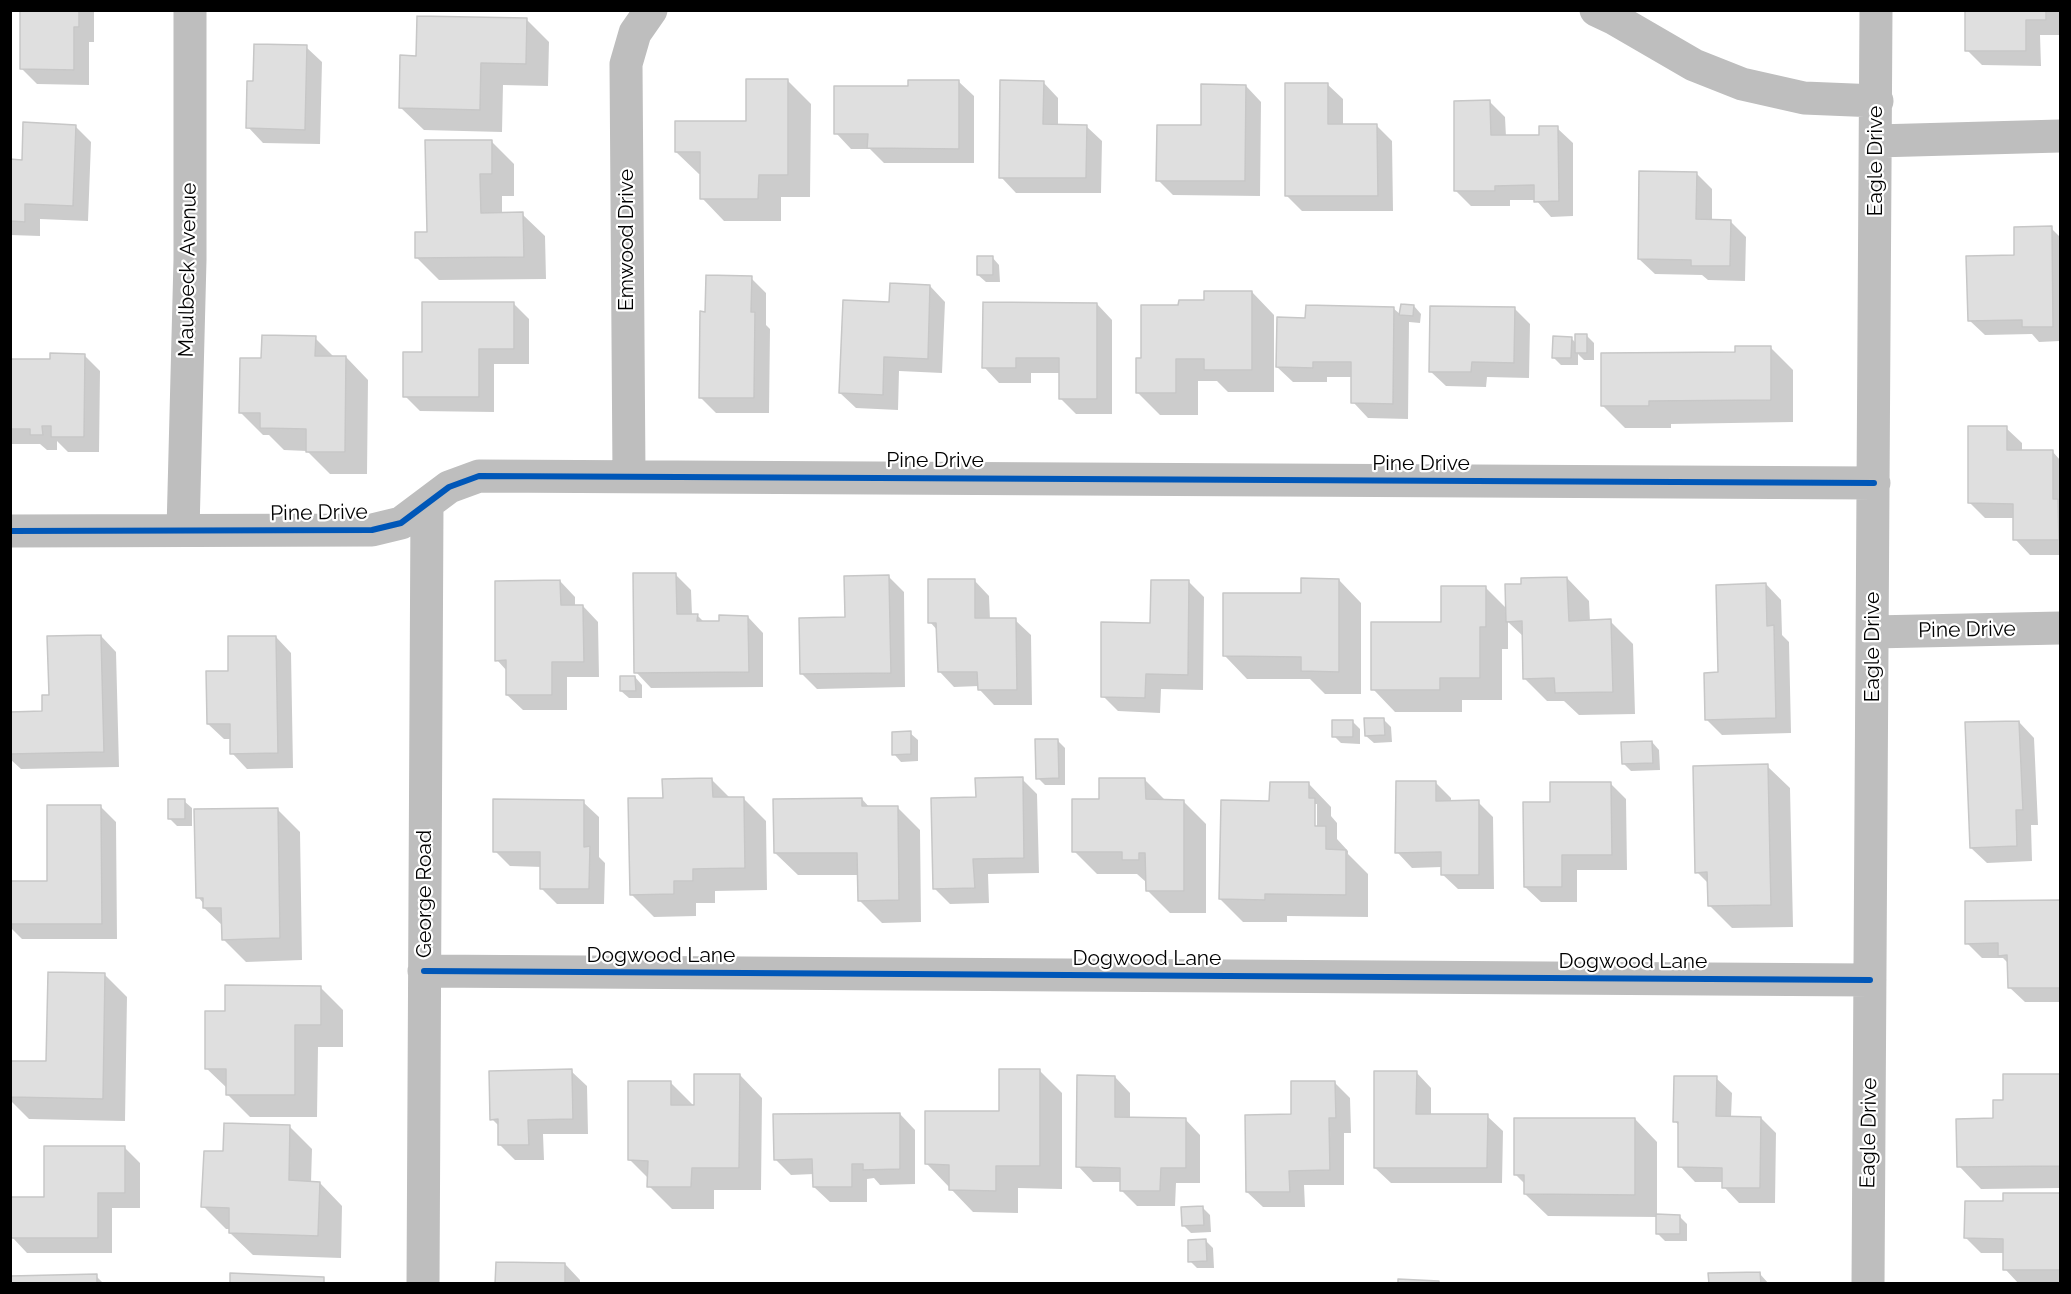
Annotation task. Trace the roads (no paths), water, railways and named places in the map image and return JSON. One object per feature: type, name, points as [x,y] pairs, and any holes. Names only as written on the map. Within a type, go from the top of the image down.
[{"type":"street","name":"Maulbeck Avenue","points":[[183,530],[190,260],[190,10]]},
{"type":"street","name":"Emwood Drive","points":[[629,475],[626,64],[635,33],[651,10]]},
{"type":"street","points":[[1596,10],[1694,65],[1742,84],[1804,98],[1877,101]]},
{"type":"street","name":"Eagle Drive","points":[[1868,1284],[1876,10]]},
{"type":"street","points":[[1876,141],[2061,135]]},
{"type":"street","name":"Pine Drive","points":[[10,531],[372,530],[401,523],[449,487],[479,476],[1874,483]]},
{"type":"street","name":"George Road","points":[[423,1284],[426,505]]},
{"type":"street","name":"Pine Drive","points":[[1873,633],[2061,628]]},
{"type":"street","name":"Dogwood Lane","points":[[424,971],[1870,980]]}]
